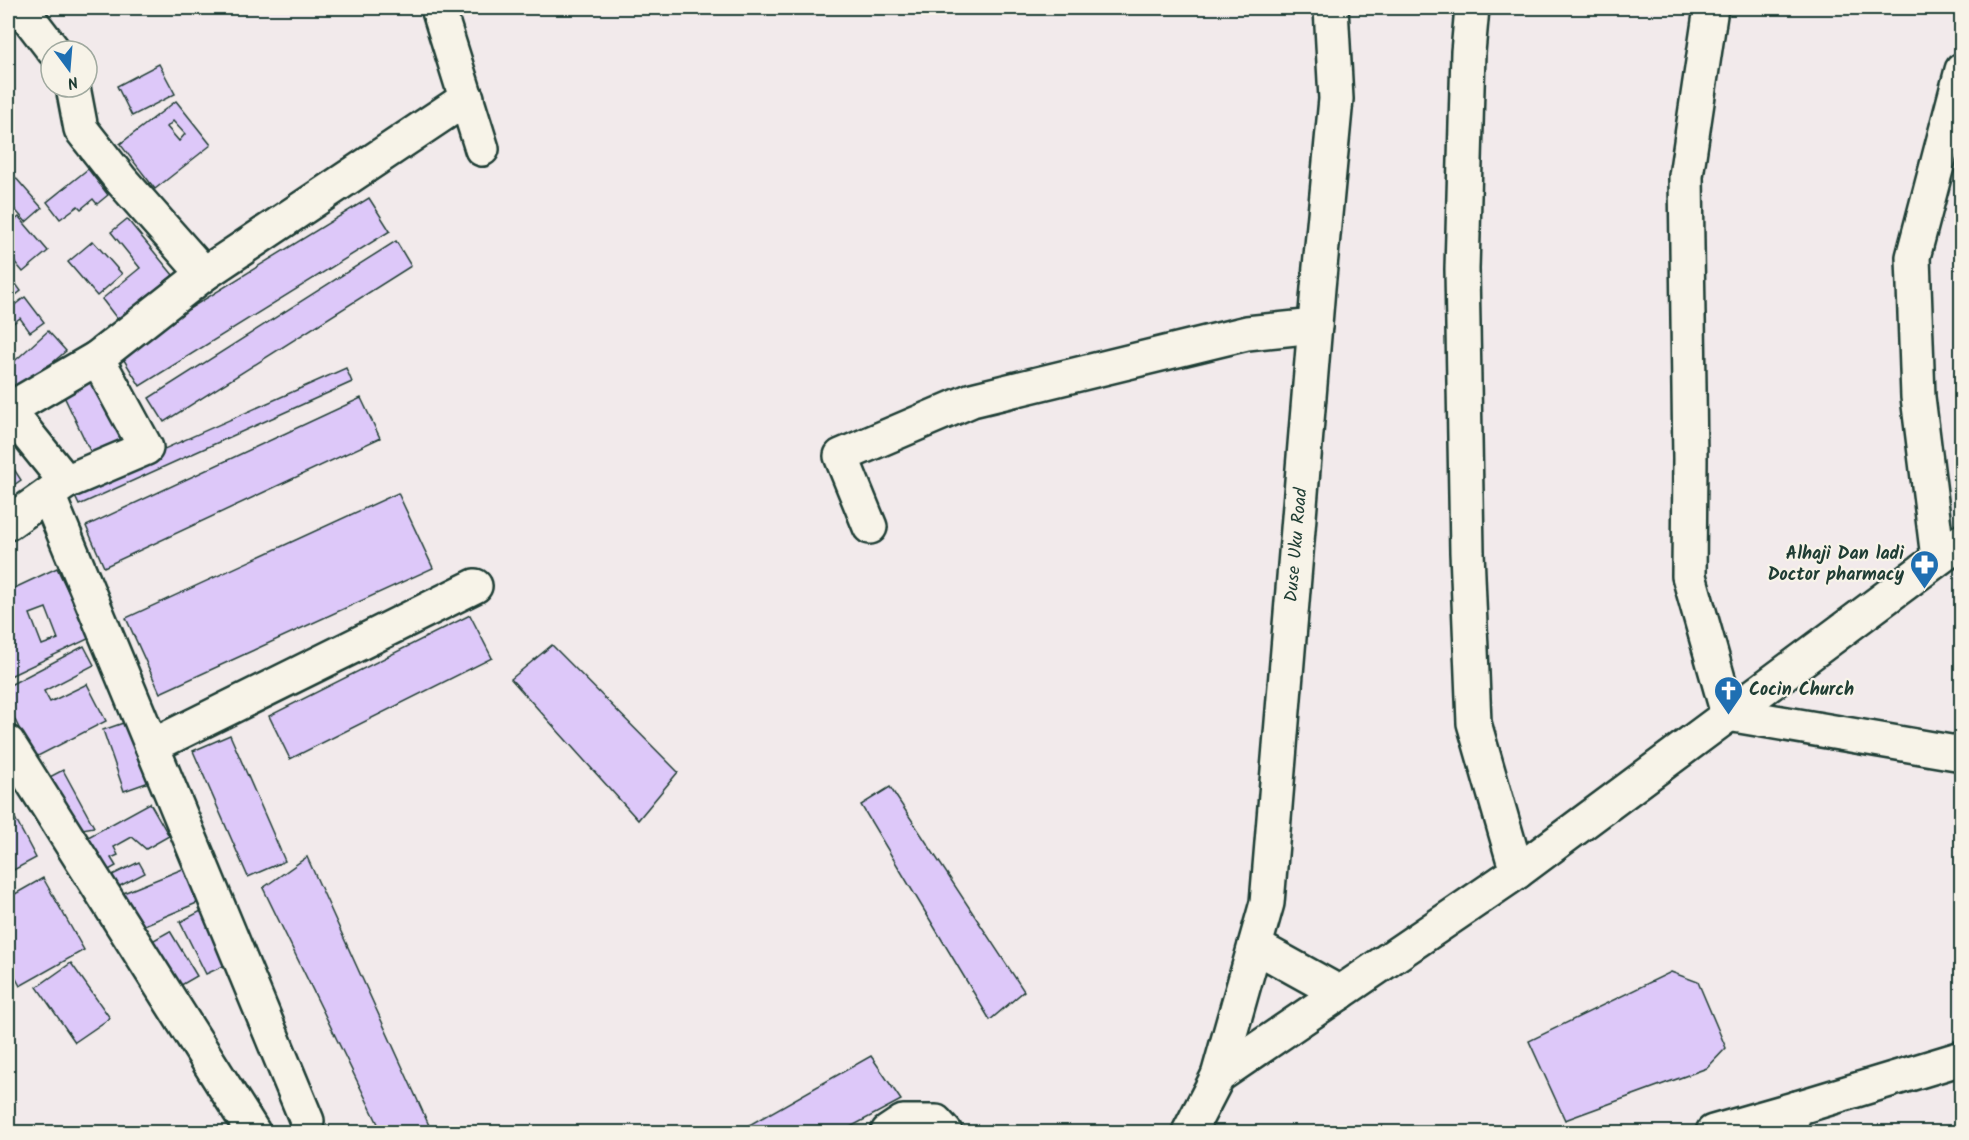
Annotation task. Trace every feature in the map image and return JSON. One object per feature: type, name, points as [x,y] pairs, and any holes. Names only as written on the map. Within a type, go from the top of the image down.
[{"type":"street","points":[[21,8],[45,39]]},
{"type":"street","name":"Duse Uku Road","points":[[1189,1132],[1218,1076],[1268,903],[1336,99],[1331,8]]},
{"type":"street","points":[[1472,8],[1468,52],[1462,269],[1467,552],[1474,723],[1517,872]]},
{"type":"street","points":[[1711,8],[1686,176],[1690,459],[1689,576],[1728,714]]},
{"type":"street","points":[[442,10],[482,149]]},
{"type":"street","points":[[1218,1076],[1517,872],[1950,550],[1918,397],[1913,257],[1962,70]]},
{"type":"street","points":[[307,1121],[152,746],[57,488],[8,410],[97,358],[204,274],[467,98]]},
{"type":"street","points":[[76,99],[81,129],[121,180],[204,274]]},
{"type":"street","points":[[870,527],[841,456],[972,400],[1247,333],[1315,326]]},
{"type":"street","points":[[8,523],[57,488],[146,448],[97,358]]},
{"type":"street","points":[[152,746],[475,586]]},
{"type":"street","points":[[1728,714],[1962,754]]},
{"type":"street","points":[[8,743],[253,1132]]},
{"type":"street","points":[[1255,946],[1340,993]]},
{"type":"street","points":[[1713,1132],[1793,1120],[1962,1058]]},
{"type":"street","points":[[888,1132],[903,1122],[936,1122],[945,1132]]},
{"type":"building","points":[[159,64],[175,94],[132,116],[117,86]]},
{"type":"building","points":[[176,101],[211,145],[155,189],[120,144]],"holes":[[[173,121],[185,134],[179,141],[167,127]]]},
{"type":"building","points":[[8,169],[42,208],[26,222],[10,204],[8,206]]},
{"type":"building","points":[[88,169],[108,195],[97,204],[93,199],[81,209],[78,206],[60,219],[47,202]]},
{"type":"building","points":[[369,198],[390,231],[140,386],[119,352]]},
{"type":"building","points":[[19,217],[48,251],[23,272],[8,254],[8,226]]},
{"type":"building","points":[[127,219],[173,275],[118,320],[102,299],[140,268],[111,232]]},
{"type":"building","points":[[93,241],[122,274],[97,296],[68,262]]},
{"type":"building","points":[[396,241],[411,266],[164,422],[149,398]]},
{"type":"building","points":[[8,273],[21,291],[8,301]]},
{"type":"building","points":[[25,297],[44,322],[30,332],[20,318],[8,327],[8,310]]},
{"type":"building","points":[[48,331],[66,351],[13,397],[8,390],[8,367]]},
{"type":"building","points":[[346,368],[352,382],[79,505],[72,490]]},
{"type":"building","points":[[95,376],[126,438],[92,455],[62,392]]},
{"type":"building","points":[[361,398],[380,438],[104,567],[86,526]]},
{"type":"building","points":[[8,460],[21,480],[8,489]]},
{"type":"building","points":[[398,493],[433,568],[160,693],[126,618]]},
{"type":"building","points":[[57,568],[90,638],[8,677],[8,591]],"holes":[[[46,608],[58,639],[42,645],[30,614]]]},
{"type":"building","points":[[470,615],[492,658],[290,759],[269,716]]},
{"type":"building","points":[[552,645],[678,772],[638,820],[511,679]]},
{"type":"building","points":[[84,646],[94,665],[44,691],[50,702],[87,684],[106,721],[34,758],[8,706],[8,686]]},
{"type":"building","points":[[129,721],[149,782],[124,791],[103,730]]},
{"type":"building","points":[[230,735],[285,861],[248,877],[193,751]]},
{"type":"building","points":[[63,770],[94,827],[71,831],[44,780]]},
{"type":"building","points":[[890,787],[1024,991],[990,1020],[861,805]]},
{"type":"building","points":[[150,803],[169,836],[146,849],[132,837],[114,847],[118,855],[111,858],[116,866],[98,876],[79,842]]},
{"type":"building","points":[[8,805],[36,858],[8,873]]},
{"type":"building","points":[[307,857],[432,1132],[382,1132],[263,888]]},
{"type":"building","points":[[139,862],[145,873],[114,889],[108,877]]},
{"type":"building","points":[[190,866],[204,900],[130,931],[116,896]]},
{"type":"building","points":[[43,878],[84,950],[20,986],[8,964],[8,898]]},
{"type":"building","points":[[201,911],[228,964],[206,974],[180,922]]},
{"type":"building","points":[[170,931],[197,976],[171,991],[145,945]]},
{"type":"building","points":[[71,963],[110,1018],[75,1042],[37,987]]},
{"type":"building","points":[[1671,972],[1698,982],[1726,1048],[1707,1068],[1565,1120],[1529,1041]]},
{"type":"building","points":[[871,1056],[901,1100],[841,1132],[737,1132]]},
{"type":"place","name":"Alhaji Dan ladi Doctor pharmacy","points":[[1925,590]]},
{"type":"place","name":"Cocin Church","points":[[1728,716]]}]
